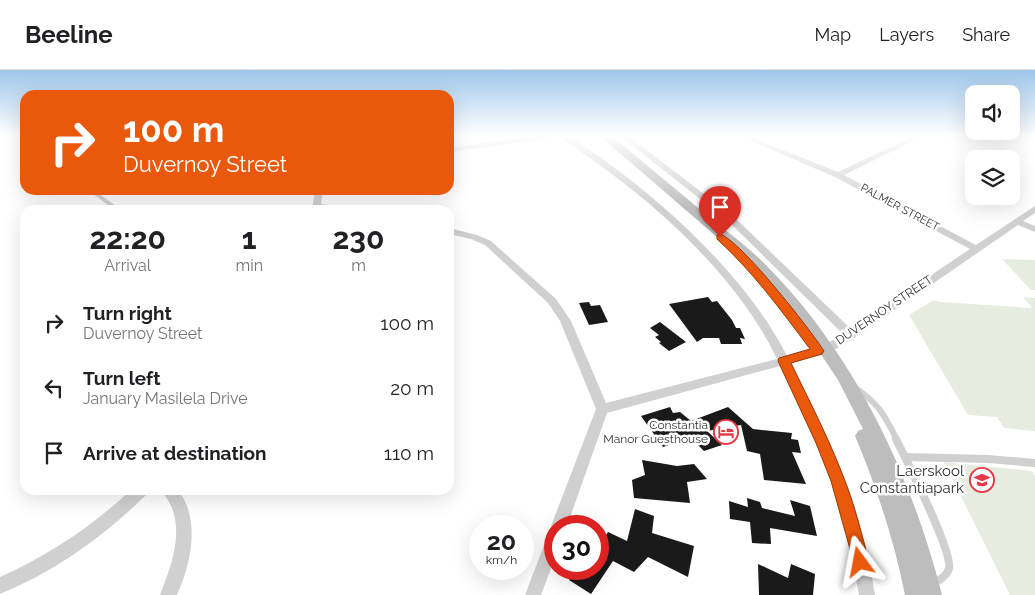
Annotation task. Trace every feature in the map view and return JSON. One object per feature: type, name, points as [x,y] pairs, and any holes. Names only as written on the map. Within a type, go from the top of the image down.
[{"type":"main road","points":[[625,160],[742,257],[848,383],[900,492],[925,592]]},
{"type":"main road","points":[[633,160],[760,266],[794,306],[821,350],[844,396],[886,488],[903,540],[925,592]]},
{"type":"street","points":[[598,160],[685,231],[757,314],[770,333],[823,443],[838,481],[848,511],[867,595]]},
{"type":"street","points":[[654,160],[731,219],[850,335]]},
{"type":"street","name":"PALMER STREET","points":[[800,160],[838,175],[976,248]]},
{"type":"street","points":[[838,175],[871,160]]},
{"type":"street","name":"DUVERNOY STREET","points":[[602,409],[821,350],[850,335],[1035,209]]},
{"type":"street","points":[[1018,222],[1035,229]]},
{"type":"street","points":[[454,232],[488,243],[552,301],[565,321],[602,409],[563,515]]},
{"type":"street","points":[[0,586],[54,559],[77,544],[105,523],[136,495]]},
{"type":"street","points":[[168,595],[179,568],[184,526],[181,505],[173,495]]},
{"type":"street","points":[[534,595],[544,567]]},
{"type":"lane","points":[[99,195],[113,205]]},
{"type":"lane","points":[[848,383],[866,394],[879,406],[905,457],[943,541],[949,560],[946,574],[925,592]]},
{"type":"lane","points":[[905,457],[988,459],[1035,463]]},
{"type":"shaded area","points":[[1002,259],[1035,260],[1035,290],[1031,290]]},
{"type":"shaded area","points":[[1023,297],[1035,298],[1035,431],[1004,428],[997,417],[968,415],[909,315],[934,300],[940,302],[1032,308]]},
{"type":"shaded area","points":[[944,462],[1032,471],[1035,476],[1035,595],[1010,595]]},
{"type":"building","points":[[708,297],[712,302],[717,301],[736,328],[740,328],[745,339],[740,338],[742,344],[721,344],[719,338],[703,338],[697,342],[669,304]]},
{"type":"building","points":[[589,302],[591,306],[600,305],[608,322],[589,325],[579,303]]},
{"type":"building","points":[[660,322],[686,342],[669,351],[659,343],[661,342],[655,337],[659,335],[650,328]]},
{"type":"building","points":[[670,407],[673,413],[680,412],[691,421],[728,407],[753,429],[792,433],[791,439],[798,440],[801,453],[792,452],[806,484],[764,480],[760,454],[747,451],[741,425],[707,431],[722,445],[704,451],[691,438],[663,447],[641,416]]},
{"type":"building","points":[[642,460],[677,466],[694,464],[707,479],[687,482],[690,503],[634,498],[632,480],[645,475]]},
{"type":"building","points":[[747,498],[760,502],[762,508],[795,516],[790,500],[810,506],[817,536],[770,528],[771,544],[752,543],[750,522],[730,519],[729,501],[748,507]]},
{"type":"building","points":[[635,509],[654,516],[652,533],[694,546],[688,577],[648,557],[634,572],[613,561],[609,567],[609,532],[627,541]]},
{"type":"building","points":[[758,564],[788,578],[791,564],[815,574],[813,595],[759,595]]},
{"type":"building","points":[[569,580],[600,580],[591,594]]},
{"type":"place","name":"Constantia Manor Guesthouse","points":[[726,432]]},
{"type":"place","name":"Laerskool Constantiapark","points":[[982,480]]},
{"type":"route","points":[[720,237],[742,257],[773,292],[818,351],[784,361],[823,443],[838,481],[848,511],[860,562]]}]
